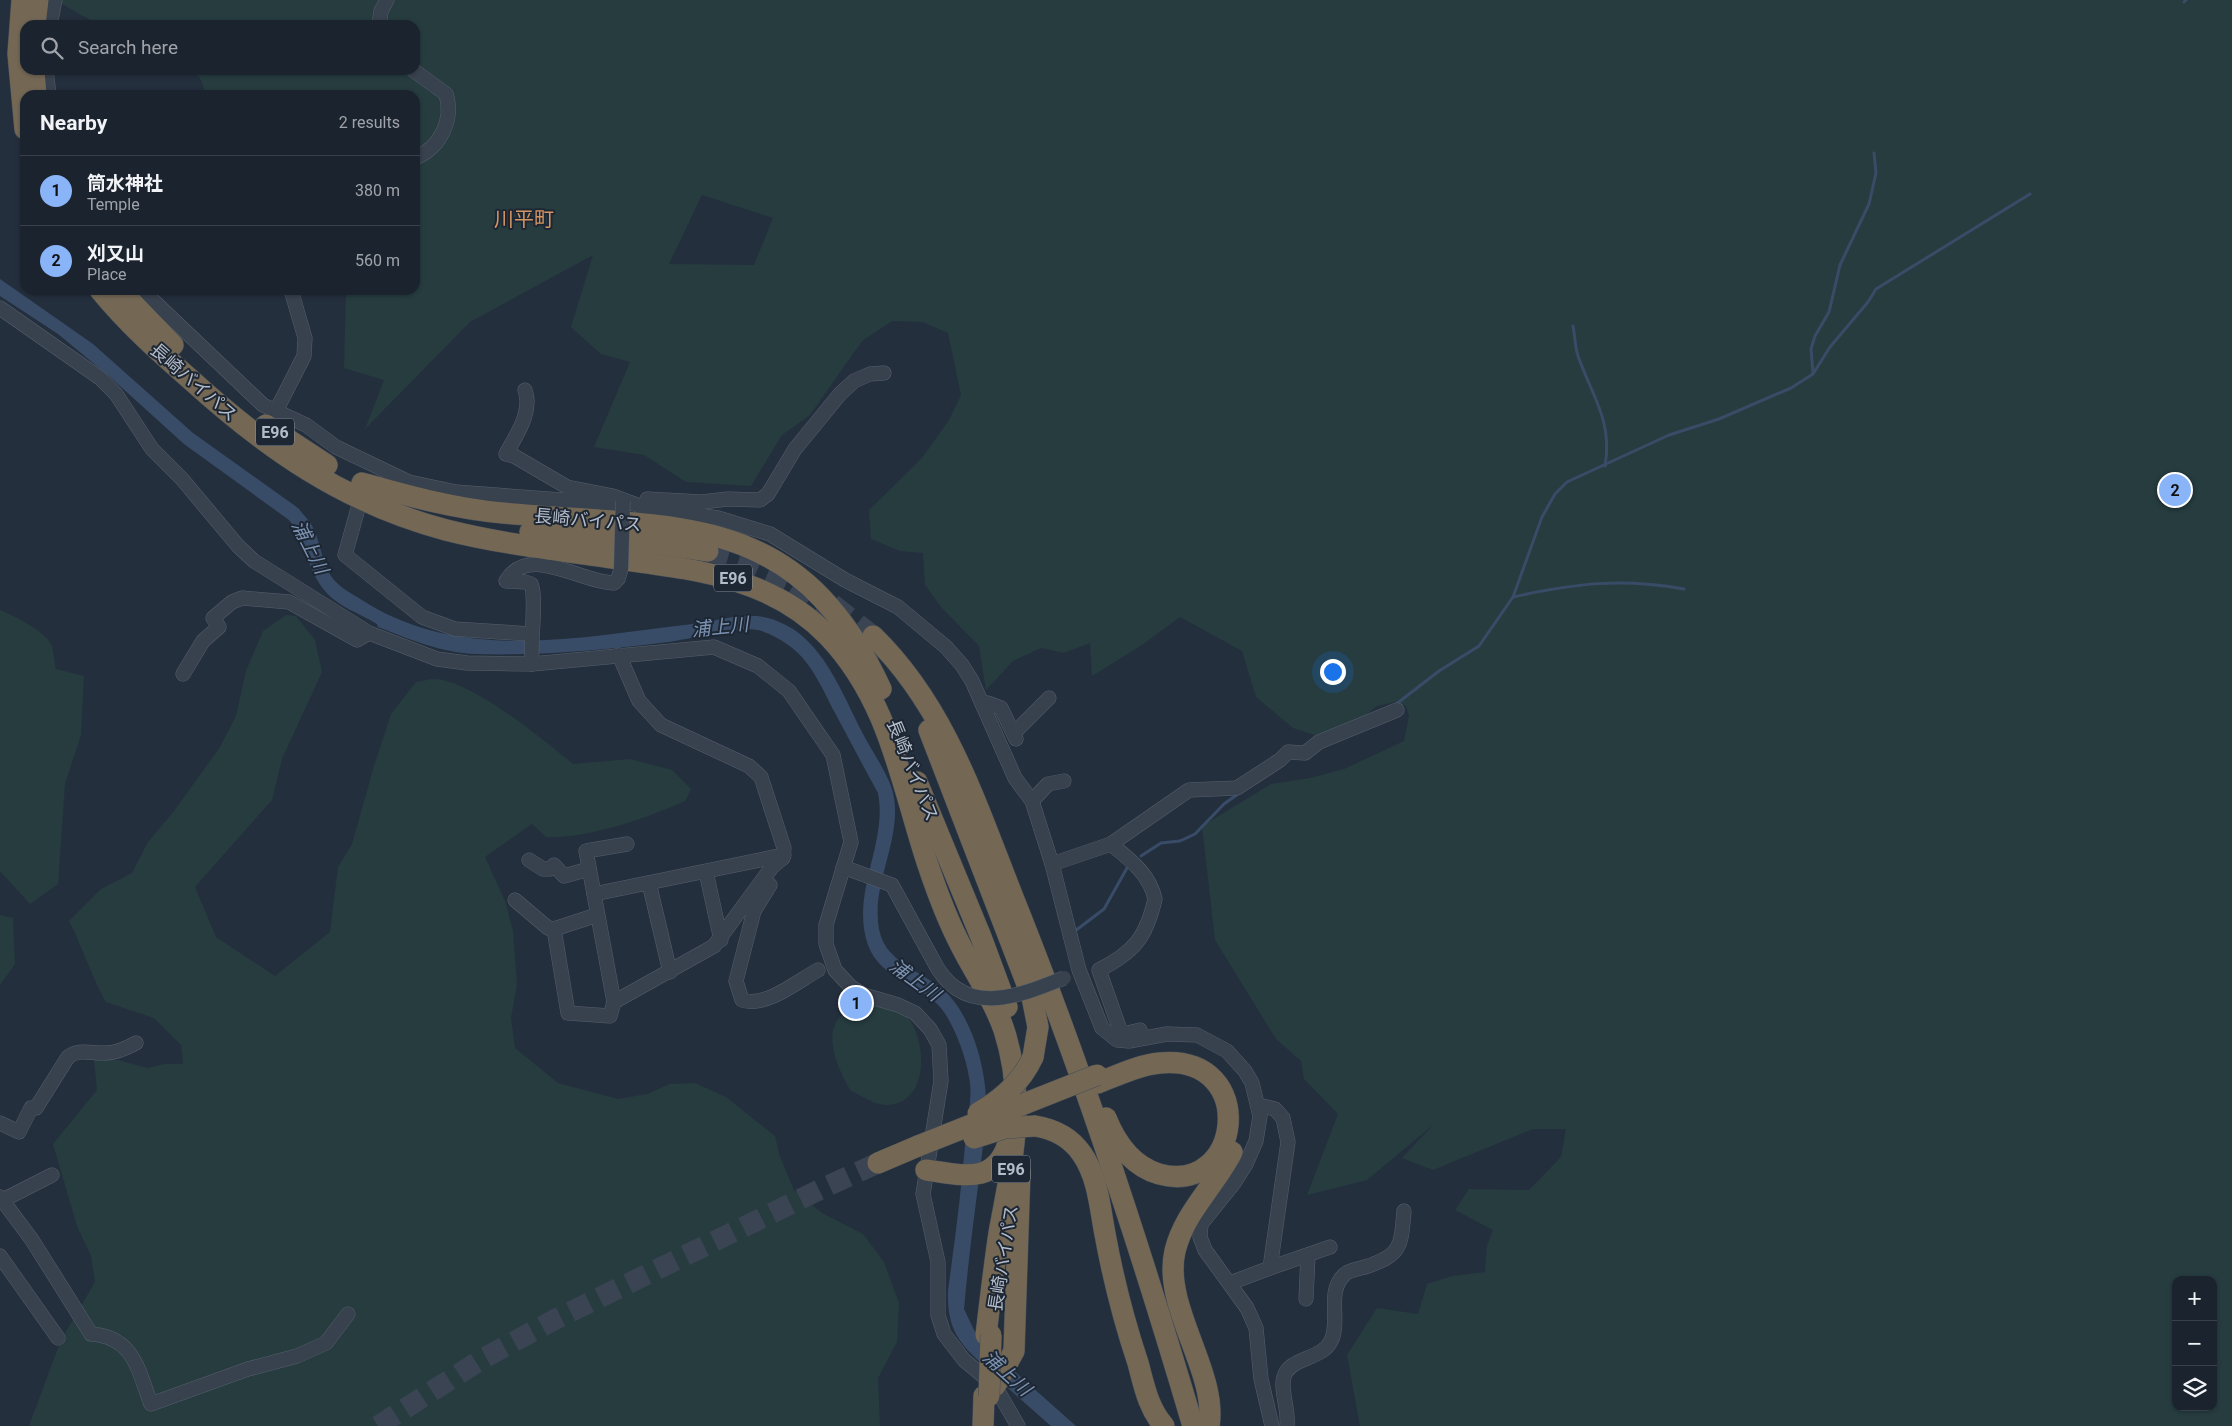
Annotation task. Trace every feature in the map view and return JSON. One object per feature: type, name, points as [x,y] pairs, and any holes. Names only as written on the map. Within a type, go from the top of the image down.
[{"type":"highway","points":[[20,66],[18,73],[20,90]]},
{"type":"highway","points":[[34,75],[36,90]]},
{"type":"highway","name":"長崎バイパス","points":[[105,295],[148,342],[259,438],[302,468],[373,504],[415,520],[477,537],[722,575],[750,584],[784,601],[826,634],[858,675],[883,722],[908,791],[928,864],[943,904],[960,945],[1002,1026],[1013,1065],[1017,1090],[1017,1122],[993,1271],[989,1335],[990,1426]]},
{"type":"highway","name":"長崎バイパス","points":[[125,295],[178,350],[267,426],[363,489],[426,510],[497,528],[681,546],[708,551]]},
{"type":"highway","name":"長崎バイパス","points":[[363,489],[460,508],[670,527],[708,533],[736,541],[771,558],[798,575],[826,601],[856,642],[881,690],[981,937],[1016,1035],[1022,1060],[1026,1096],[1020,1156],[989,1335]]},
{"type":"highway","name":"長崎バイパス","points":[[521,545],[602,550],[699,561],[754,576],[788,592]]},
{"type":"highway","points":[[873,636],[944,719],[977,780],[1032,916],[1112,1133],[1119,1144],[1126,1154],[1144,1168],[1166,1176],[1179,1176],[1209,1164],[1224,1143],[1230,1120],[1226,1099],[1218,1084],[1204,1072],[1181,1064],[1158,1063],[1098,1079]]},
{"type":"highway","name":"長崎バイパス","points":[[878,659],[905,689],[954,776],[1052,1015],[1083,1098],[1183,1426]]},
{"type":"highway","points":[[915,683],[937,720],[958,762],[1058,1013],[1097,1125],[1192,1426]]},
{"type":"highway","points":[[921,1157],[998,1100],[1022,1076],[1033,1056],[1038,1027],[1032,997],[929,730]]},
{"type":"highway","points":[[921,1157],[1142,1058],[1179,1053],[1196,1057],[1219,1071],[1236,1096],[1240,1124],[1235,1144],[1217,1177],[1189,1218],[1178,1241],[1174,1259],[1175,1289],[1208,1399],[1209,1426]]},
{"type":"highway","points":[[921,1157],[951,1174],[973,1176],[989,1170],[1001,1160],[1009,1141],[1012,1121],[1013,1065]]},
{"type":"highway","points":[[879,1166],[921,1157],[1000,1129],[1035,1126],[1065,1137],[1077,1148],[1087,1162],[1098,1195],[1122,1311],[1150,1406],[1164,1426]]},
{"type":"highway","points":[[991,1390],[1011,1360],[1014,1350],[1020,1156]]},
{"type":"highway","name":"長崎バイパス","points":[[983,1426],[991,1390]]},
{"type":"street","points":[[34,13],[55,0]]},
{"type":"street","points":[[380,20],[381,11],[387,0]]},
{"type":"street","points":[[47,75],[48,90]]},
{"type":"street","points":[[420,75],[446,94],[450,117],[437,142],[426,154],[420,156]]},
{"type":"street","points":[[147,295],[263,404],[306,425],[336,447],[409,482],[456,492],[616,504],[623,501],[760,500],[768,494],[795,449],[840,394],[854,381],[870,374],[884,373]]},
{"type":"street","points":[[277,410],[304,356],[305,338],[292,295]]},
{"type":"street","points":[[0,308],[100,378],[116,394],[152,450],[182,479],[238,546],[254,560],[310,598],[369,633],[437,659],[467,663],[619,655],[714,647],[758,666],[789,692],[833,755],[841,786],[851,842],[850,869],[826,925],[826,944],[835,970],[851,987],[864,995],[898,1005],[915,1013],[930,1029],[939,1046],[941,1081],[921,1157],[923,1194],[938,1262],[938,1316],[944,1334],[991,1390],[1018,1426]]},
{"type":"street","points":[[525,390],[528,405],[526,414],[506,454],[514,456],[567,488],[614,496],[640,506],[718,518],[770,534],[845,580],[898,607],[946,646],[972,681],[1015,778],[1032,801],[1052,864],[1079,970],[1102,1028],[1117,1040],[1129,1041],[1167,1034],[1197,1035],[1227,1051],[1245,1071],[1252,1083],[1258,1105],[1259,1126],[1246,1164],[1234,1183],[1201,1224],[1200,1230],[1205,1250],[1247,1308],[1256,1328],[1262,1384],[1272,1426]]},
{"type":"street","points":[[372,464],[363,489],[345,555],[422,617],[455,629],[531,634]]},
{"type":"street","points":[[532,660],[531,634],[535,592],[531,584],[525,582],[506,582],[512,571],[521,566],[542,565],[602,583],[614,583],[618,579],[621,569],[623,501]]},
{"type":"street","points":[[183,674],[203,641],[219,627],[213,618],[232,602],[242,598],[289,602],[357,640],[369,633]]},
{"type":"street","points":[[619,655],[639,700],[661,726],[750,766],[762,777],[774,812],[784,848],[784,856],[780,869],[754,911],[736,981],[739,996],[742,1000],[750,1002],[762,1000],[818,970]]},
{"type":"street","points":[[983,706],[988,703],[1001,708],[1015,736],[1049,698]]},
{"type":"street","points":[[1052,864],[1111,844],[1189,790],[1237,788],[1280,760],[1288,752],[1305,753],[1319,742],[1397,710]]},
{"type":"street","points":[[1032,801],[1048,784],[1064,781]]},
{"type":"street","points":[[554,930],[568,1013],[610,1016],[614,1002],[586,851],[628,844]]},
{"type":"street","points":[[1111,844],[1136,864],[1147,878],[1155,899],[1136,946],[1122,958],[1099,970],[1120,1030],[1128,1033],[1148,1028],[1167,1034]]},
{"type":"street","points":[[594,894],[784,856]]},
{"type":"street","points":[[614,1002],[644,984],[670,972],[721,940],[772,866],[784,856]]},
{"type":"street","points":[[529,860],[543,869],[550,869],[554,865],[564,876],[590,869]]},
{"type":"street","points":[[850,869],[887,881],[901,898],[940,975],[965,994],[982,997],[1013,997],[1064,978],[1079,970]]},
{"type":"street","points":[[706,872],[721,940]]},
{"type":"street","points":[[649,883],[670,972]]},
{"type":"street","points":[[515,900],[548,928],[554,930],[597,915]]},
{"type":"street","points":[[0,1123],[19,1132],[31,1108],[36,1108],[68,1057],[73,1053],[81,1051],[107,1053],[136,1043]]},
{"type":"street","points":[[1258,1105],[1275,1109],[1283,1118],[1288,1142],[1270,1268]]},
{"type":"street","points":[[52,1175],[2,1198],[32,1240],[91,1334],[116,1339],[126,1348],[135,1362],[151,1404],[248,1369],[297,1356],[326,1343],[348,1314]]},
{"type":"street","points":[[1287,1426],[1288,1412],[1283,1378],[1286,1372],[1290,1367],[1325,1350],[1334,1331],[1335,1295],[1338,1282],[1349,1272],[1378,1263],[1391,1255],[1402,1244],[1404,1211]]},
{"type":"street","points":[[1230,1283],[1330,1246]]},
{"type":"street","points":[[1306,1299],[1308,1255]]},
{"type":"street","points":[[0,1256],[58,1338]]},
{"type":"green space","points":[[55,0],[2232,0],[2232,1426],[1360,1426],[1347,1355],[1377,1308],[1418,1314],[1427,1284],[1452,1276],[1485,1272],[1487,1246],[1493,1230],[1455,1210],[1469,1189],[1529,1190],[1561,1157],[1566,1129],[1533,1129],[1433,1170],[1402,1158],[1433,1125],[1367,1180],[1307,1195],[1338,1114],[1304,1079],[1301,1061],[1276,1039],[1215,940],[1202,826],[1271,784],[1310,778],[1344,769],[1404,741],[1409,716],[1406,706],[1395,702],[1377,706],[1360,720],[1318,736],[1293,728],[1256,697],[1242,651],[1180,617],[1142,645],[1092,676],[1090,643],[1064,653],[1041,648],[1013,661],[986,690],[979,646],[941,607],[925,585],[923,553],[900,551],[871,539],[869,510],[922,458],[949,420],[961,395],[948,333],[923,322],[892,321],[862,341],[810,415],[782,435],[751,486],[686,482],[644,455],[594,447],[630,362],[601,354],[571,327],[593,255],[470,322],[365,429],[384,380],[344,368],[346,295],[420,295],[420,90],[204,90],[201,80],[196,75],[420,75],[420,20],[90,20]],"holes":[[[702,195],[773,218],[754,265],[669,264]]]},
{"type":"green space","points":[[0,610],[44,635],[52,646],[56,669],[84,676],[81,735],[65,784],[58,884],[30,904],[0,871]]},
{"type":"green space","points":[[286,615],[296,616],[315,640],[322,672],[282,759],[272,800],[195,887],[216,937],[275,976],[330,932],[338,867],[352,844],[391,714],[416,682],[435,679],[468,689],[507,713],[573,764],[630,759],[672,770],[691,789],[685,801],[636,820],[580,835],[546,837],[532,824],[485,857],[505,901],[513,931],[517,984],[511,1018],[515,1048],[558,1083],[618,1099],[647,1094],[670,1084],[695,1083],[726,1097],[775,1136],[780,1157],[794,1190],[822,1213],[863,1234],[884,1262],[899,1303],[897,1342],[878,1378],[880,1426],[29,1426],[61,1340],[95,1282],[91,1256],[77,1226],[53,1144],[97,1090],[94,1060],[118,1060],[147,1068],[165,1064],[183,1064],[181,1045],[154,1018],[106,1002],[69,921],[101,889],[132,873],[148,842],[174,811],[220,747],[236,716],[246,671],[263,631]]},
{"type":"green space","points":[[0,915],[13,918],[15,964],[0,985]]},
{"type":"green space","points":[[879,1004],[896,1008],[904,1013],[918,1037],[921,1052],[921,1068],[918,1082],[911,1094],[901,1102],[886,1105],[873,1102],[851,1091],[836,1060],[832,1037],[834,1027],[839,1018],[848,1011],[867,1005]]},
{"type":"water","name":"浦上川","points":[[0,279],[20,293],[20,295],[23,295],[93,344],[193,433],[298,508],[315,531],[328,570],[337,583],[370,605],[408,623],[447,634],[487,640],[528,641],[570,639],[704,623],[735,617],[756,616],[777,621],[793,629],[807,640],[819,654],[839,685],[891,786],[895,804],[895,821],[879,893],[878,911],[879,929],[883,942],[900,961],[934,983],[953,1000],[965,1019],[975,1041],[981,1064],[986,1096],[986,1118],[964,1309],[975,1332],[1013,1370],[1076,1426],[1051,1426],[964,1346],[951,1322],[948,1291],[970,1106],[970,1084],[967,1069],[955,1032],[941,1008],[922,992],[882,966],[868,945],[863,907],[878,831],[880,812],[878,793],[816,677],[798,653],[780,639],[758,630],[749,629],[620,648],[548,653],[476,654],[426,645],[378,627],[377,624],[336,601],[325,591],[314,574],[295,528],[289,520],[184,444],[110,377],[58,334],[0,296]]},
{"type":"waterway","points":[[1813,373],[1811,349],[1815,336],[1829,312],[1840,265],[1869,204],[1876,173],[1874,153]]},
{"type":"waterway","points":[[1395,705],[1439,671],[1479,646],[1513,597],[1542,517],[1555,494],[1567,482],[1669,435],[1719,419],[1791,388],[1813,374],[1830,347],[1868,302],[1876,289],[2030,194]]},
{"type":"waterway","points":[[1573,326],[1578,356],[1604,422],[1607,450],[1605,466]]},
{"type":"waterway","points":[[1513,597],[1578,585],[1619,583],[1684,589]]},
{"type":"waterway","points":[[1141,856],[1161,843],[1180,841],[1195,834],[1224,804],[1238,794]]},
{"type":"waterway","points":[[1075,931],[1104,909],[1127,868]]},
{"type":"tunnel","points":[[708,551],[746,562],[797,584]]},
{"type":"tunnel","points":[[789,592],[839,625],[878,659]]},
{"type":"tunnel","points":[[832,604],[873,636]]},
{"type":"tunnel","points":[[378,1426],[482,1359],[554,1320],[878,1163]]},
{"type":"place","name":"刈又山","points":[[2175,490]]},
{"type":"place","name":"筒水神社","points":[[856,1003]]},
{"type":"district","name":"川平町","points":[[524,219]]}]
